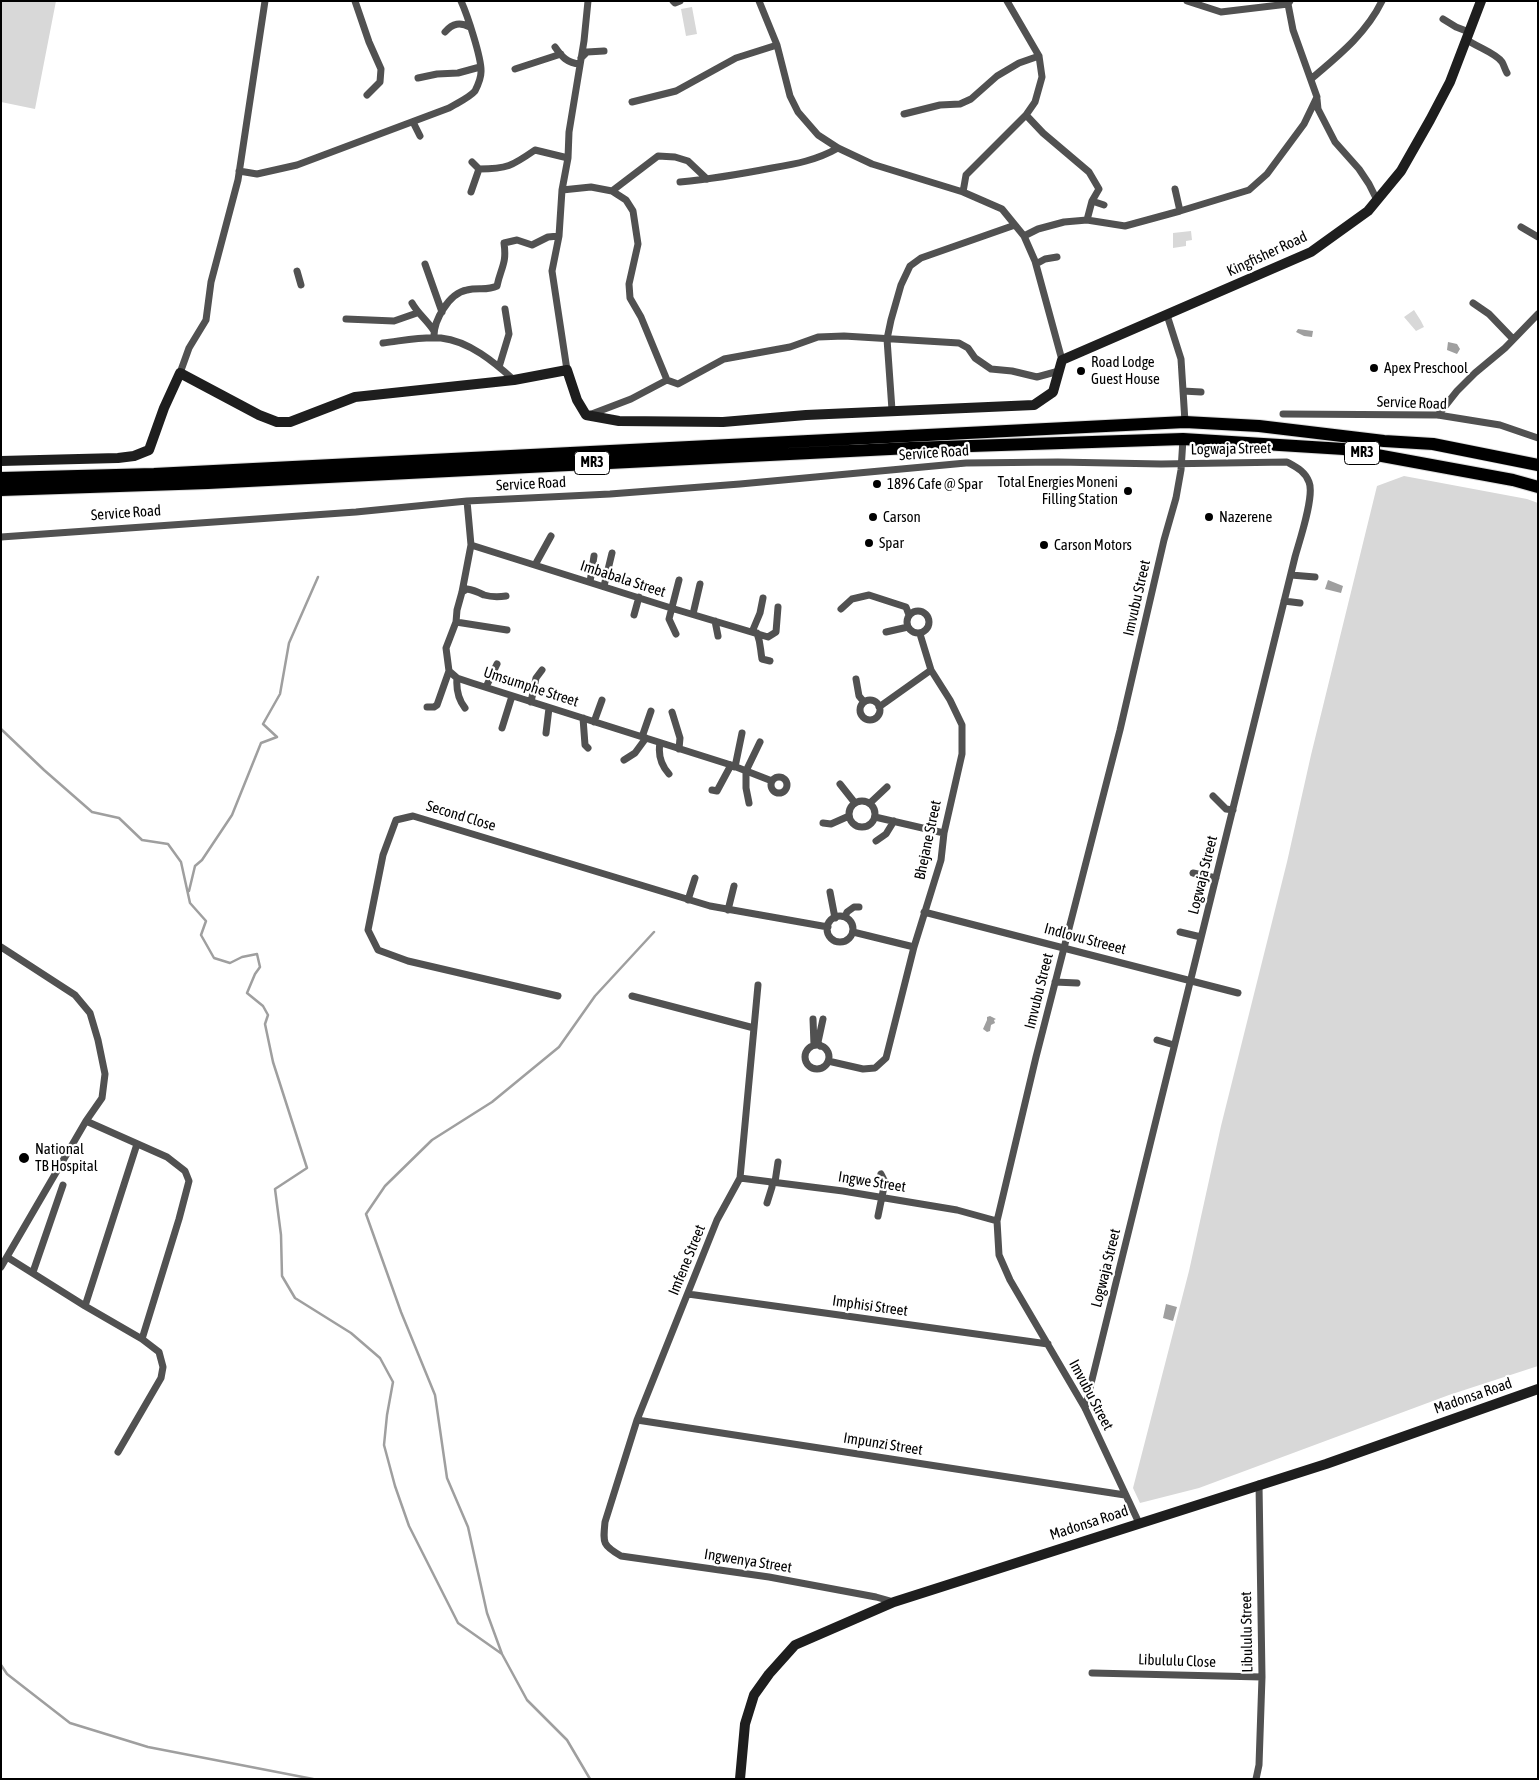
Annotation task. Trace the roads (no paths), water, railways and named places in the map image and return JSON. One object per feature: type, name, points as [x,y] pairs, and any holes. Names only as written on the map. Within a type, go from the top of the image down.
[{"type":"highway","name":"MR3","points":[[1,478],[164,473],[1185,422],[1259,426],[1384,441],[1433,444],[1538,465]]},
{"type":"highway","name":"MR3","points":[[1,490],[208,483],[910,448],[1183,439],[1344,449],[1513,480],[1538,487]]},
{"type":"street","points":[[1,461],[118,458],[134,456],[149,450],[189,348],[206,320],[212,282],[239,171],[265,1]]},
{"type":"street","points":[[355,1],[369,42],[381,69],[380,82],[367,95]]},
{"type":"street","points":[[239,171],[257,174],[297,165],[449,108],[475,90],[481,72],[480,64],[461,1]]},
{"type":"street","points":[[586,416],[577,400],[567,370],[552,271],[559,236],[569,132],[588,1]]},
{"type":"street","points":[[673,1],[675,3],[680,1]]},
{"type":"street","points":[[586,416],[619,421],[723,422],[892,410],[1034,405],[1053,392],[1062,360],[1036,264],[1024,236],[1002,209],[964,192],[872,164],[838,148],[818,135],[798,112],[790,96],[777,46],[759,1]]},
{"type":"street","points":[[964,192],[966,175],[1026,115],[1035,102],[1042,77],[1039,56],[1007,1]]},
{"type":"street","points":[[1187,1],[1221,12],[1289,3],[1293,30],[1311,79],[1318,109],[1335,142],[1359,169],[1377,200]]},
{"type":"street","points":[[1311,79],[1338,56],[1367,26],[1382,1]]},
{"type":"street","name":"Kingfisher Road","points":[[1062,360],[1311,252],[1368,211],[1401,171],[1430,120],[1450,82],[1481,1]]},
{"type":"street","points":[[1443,19],[1468,36],[1474,46],[1491,53],[1501,60],[1507,73]]},
{"type":"street","points":[[445,32],[450,26],[462,23],[470,27]]},
{"type":"street","points":[[555,46],[560,54],[571,64],[580,61],[587,52],[604,51]]},
{"type":"street","points":[[632,102],[676,91],[736,58],[777,46]]},
{"type":"street","points":[[515,69],[549,61],[560,54]]},
{"type":"street","points":[[471,56],[480,64]]},
{"type":"street","points":[[904,114],[940,106],[960,104],[971,99],[997,76],[1019,63],[1039,56]]},
{"type":"street","points":[[418,78],[437,74],[458,73],[480,64]]},
{"type":"street","points":[[1024,236],[1038,229],[1064,222],[1087,220],[1126,226],[1249,190],[1267,174],[1304,124],[1316,98]]},
{"type":"street","points":[[1026,115],[1050,140],[1089,172],[1099,189],[1092,201],[1087,220]]},
{"type":"street","points":[[413,122],[420,136]]},
{"type":"street","points":[[680,182],[793,164],[822,157],[838,148]]},
{"type":"street","points":[[472,162],[480,169],[500,169],[516,163],[535,150],[568,158]]},
{"type":"street","points":[[612,191],[658,156],[674,157],[688,162],[707,179]]},
{"type":"street","points":[[471,192],[480,169]]},
{"type":"street","points":[[562,190],[591,187],[612,191],[626,200],[633,211],[638,244],[629,284],[630,298],[644,323],[667,380]]},
{"type":"street","points":[[1175,189],[1180,211]]},
{"type":"street","points":[[1092,201],[1104,205]]},
{"type":"street","points":[[892,410],[887,339],[901,284],[910,266],[921,258],[1015,225]]},
{"type":"street","points":[[1521,227],[1538,237]]},
{"type":"street","points":[[434,334],[442,312],[454,296],[464,290],[475,288],[490,290],[497,286],[499,274],[505,264],[504,243],[517,240],[532,244],[548,237],[559,236]]},
{"type":"street","points":[[1036,264],[1045,258],[1057,256]]},
{"type":"street","points":[[425,264],[442,312]]},
{"type":"street","points":[[297,271],[301,285]]},
{"type":"street","points":[[412,303],[417,314],[426,321],[434,334],[463,344],[499,367],[514,380]]},
{"type":"street","points":[[1473,303],[1489,314],[1513,340]]},
{"type":"street","points":[[499,367],[509,334],[505,309]]},
{"type":"street","points":[[346,319],[394,321],[417,314]]},
{"type":"street","points":[[1438,415],[1457,391],[1513,340],[1538,314]]},
{"type":"street","points":[[1167,316],[1181,359],[1185,422]]},
{"type":"street","points":[[383,343],[434,334]]},
{"type":"street","points":[[586,416],[631,399],[667,380],[678,384],[724,359],[790,347],[818,337],[844,336],[959,343],[968,348],[975,358],[991,369],[1012,371],[1037,377],[1059,371]]},
{"type":"street","points":[[180,374],[259,415],[277,422],[290,422],[354,397],[514,380],[567,370]]},
{"type":"street","points":[[1183,391],[1201,392]]},
{"type":"street","name":"Service Road","points":[[1283,414],[1438,415],[1500,425],[1538,438]]},
{"type":"street","name":"Imvubu Street","points":[[1139,1523],[1085,1408],[1010,1280],[999,1255],[997,1221],[1055,982],[1120,730],[1164,540],[1176,498],[1183,439]]},
{"type":"street","name":"Logwaja Street","points":[[1085,1408],[1284,601],[1310,504],[1310,483],[1301,470],[1287,462],[1181,463]]},
{"type":"street","name":"Service Road","points":[[1,537],[356,512],[467,501],[610,494],[731,485],[966,463],[1181,463]]},
{"type":"street","points":[[427,707],[437,705],[449,671],[446,648],[456,622],[471,545],[467,501]]},
{"type":"street","points":[[535,565],[551,536]]},
{"type":"street","name":"Imbabala Street","points":[[471,545],[768,637],[776,632],[778,607]]},
{"type":"street","points":[[604,586],[612,553]]},
{"type":"street","points":[[590,582],[594,556]]},
{"type":"street","points":[[1291,574],[1315,576]]},
{"type":"street","points":[[676,634],[669,619],[679,580]]},
{"type":"street","points":[[692,614],[700,584]]},
{"type":"street","points":[[462,592],[467,588],[476,590],[484,595],[506,596]]},
{"type":"street","points":[[840,609],[852,599],[869,595],[906,607],[909,616],[907,620],[908,627],[913,632],[920,634],[924,632],[928,626],[927,616],[917,611],[909,616]]},
{"type":"street","points":[[634,615],[639,597]]},
{"type":"street","points":[[764,598],[754,633],[762,644],[760,650],[762,659],[770,660]]},
{"type":"street","points":[[1284,601],[1300,604]]},
{"type":"street","points":[[715,620],[718,636]]},
{"type":"street","points":[[456,622],[507,630]]},
{"type":"street","points":[[886,632],[908,627]]},
{"type":"street","name":"Bhejane Street","points":[[828,1061],[863,1069],[875,1068],[886,1058],[914,947],[941,860],[944,833],[962,754],[962,726],[950,700],[931,670],[920,634]]},
{"type":"street","points":[[486,688],[497,664]]},
{"type":"street","points":[[531,702],[536,678],[542,670]]},
{"type":"street","points":[[879,707],[931,670]]},
{"type":"street","name":"Umsumphe Street","points":[[449,671],[457,678],[486,688],[772,780]]},
{"type":"street","points":[[457,678],[458,695],[465,708]]},
{"type":"street","points":[[856,679],[859,696],[864,702]]},
{"type":"street","points":[[502,728],[512,696]]},
{"type":"street","points":[[594,722],[602,700]]},
{"type":"street","points":[[872,700],[879,707],[879,713],[875,718],[866,720],[860,713],[860,706],[864,702],[872,700]]},
{"type":"street","points":[[546,733],[549,708]]},
{"type":"street","points":[[624,760],[636,753],[644,738],[651,711]]},
{"type":"street","points":[[672,712],[680,738],[679,749]]},
{"type":"street","points":[[583,718],[585,744],[588,748]]},
{"type":"street","points":[[712,790],[717,790],[733,766],[742,733]]},
{"type":"street","points":[[749,803],[746,788],[746,771],[760,742]]},
{"type":"street","points":[[660,743],[659,752],[665,769],[669,774]]},
{"type":"street","points":[[840,784],[855,803]]},
{"type":"street","points":[[870,803],[887,787]]},
{"type":"street","points":[[1213,796],[1226,809],[1233,810]]},
{"type":"street","points":[[861,801],[870,803],[874,809],[875,817],[870,824],[862,827],[854,824],[849,816],[851,807],[855,803],[861,801]]},
{"type":"street","name":"Second Close","points":[[558,996],[408,960],[378,950],[368,930],[383,855],[396,820],[413,816],[688,900],[728,910],[828,927]]},
{"type":"street","points":[[823,823],[831,824],[849,816]]},
{"type":"street","points":[[875,817],[944,833]]},
{"type":"street","points":[[876,842],[886,834],[894,821]]},
{"type":"street","points":[[1193,873],[1216,878]]},
{"type":"street","points":[[688,900],[695,878]]},
{"type":"street","points":[[728,910],[734,886]]},
{"type":"street","points":[[830,892],[835,918]]},
{"type":"street","points":[[845,917],[847,912],[854,907],[859,907]]},
{"type":"street","name":"Indlovu Streeet","points":[[924,912],[1238,993]]},
{"type":"street","points":[[845,917],[852,924],[853,932],[849,939],[838,942],[831,938],[828,927],[831,920],[845,917]]},
{"type":"street","points":[[853,932],[914,947]]},
{"type":"street","points":[[1180,932],[1201,937]]},
{"type":"street","points":[[1,947],[75,995],[90,1013],[105,1074],[102,1098],[86,1121],[1,1267]]},
{"type":"street","points":[[1055,982],[1077,983]]},
{"type":"street","name":"Imfene Street","points":[[603,1539],[604,1522],[638,1420],[717,1220],[740,1178],[758,984]]},
{"type":"street","points":[[632,996],[754,1028]]},
{"type":"street","points":[[813,1019],[817,1045],[828,1053],[828,1061],[820,1068],[812,1068],[806,1063],[805,1056],[806,1052],[817,1045],[823,1019]]},
{"type":"street","points":[[1157,1040],[1174,1045]]},
{"type":"street","points":[[86,1121],[167,1157],[185,1171],[189,1181],[180,1219],[142,1338]]},
{"type":"street","points":[[85,1306],[137,1144]]},
{"type":"street","points":[[767,1203],[778,1162]]},
{"type":"street","points":[[878,1216],[885,1182],[882,1174]]},
{"type":"street","name":"Ingwe Street","points":[[740,1178],[843,1191],[957,1210],[997,1221]]},
{"type":"street","points":[[33,1272],[63,1185]]},
{"type":"street","points":[[7,1256],[85,1306],[142,1338],[159,1352],[163,1367],[161,1378],[118,1452]]},
{"type":"street","name":"Imphisi Street","points":[[688,1294],[1048,1344]]},
{"type":"street","name":"Madonsa Road","points":[[740,1779],[745,1724],[754,1695],[768,1674],[795,1646],[894,1602],[1326,1464],[1538,1389]]},
{"type":"street","name":"Impunzi Street","points":[[638,1420],[1125,1495]]},
{"type":"street","name":"Libululu Street","points":[[1256,1779],[1262,1677],[1260,1484]]},
{"type":"street","name":"Ingwenya Street","points":[[603,1539],[607,1548],[621,1556],[769,1577],[894,1602]]},
{"type":"street","name":"Libululu Close","points":[[1092,1673],[1262,1677]]},
{"type":"waterway","points":[[189,891],[195,866],[202,860],[232,815],[261,743],[277,737],[263,724],[280,694],[289,643],[318,577]]},
{"type":"waterway","points":[[1,729],[92,812],[119,818],[142,840],[168,844],[181,862],[190,903],[206,921],[201,935],[214,958],[230,963],[242,957],[257,954],[260,967],[247,993],[263,1006],[268,1015],[265,1024],[273,1062],[307,1168],[275,1189],[281,1235],[282,1276],[295,1298],[351,1333],[380,1358],[393,1382],[384,1445],[395,1486],[409,1526],[458,1623],[502,1654]]},
{"type":"waterway","points":[[590,1779],[567,1740],[527,1700],[502,1654],[487,1613],[468,1527],[447,1478],[435,1395],[401,1312],[366,1214],[385,1186],[432,1140],[492,1102],[559,1047],[595,996],[654,932]]},
{"type":"waterway","points":[[1,1665],[7,1674],[70,1723],[148,1747],[313,1779]]},
{"type":"place","name":"Apex Preschool","points":[[1374,368]]},
{"type":"place","name":"Road Lodge Guest House","points":[[1081,371]]},
{"type":"place","name":"1896 Cafe @ Spar","points":[[877,484]]},
{"type":"place","name":"Total Energies Moneni Filling Station","points":[[1128,491]]},
{"type":"place","name":"Carson","points":[[873,517]]},
{"type":"place","name":"Nazerene","points":[[1209,517]]},
{"type":"place","name":"Spar","points":[[869,543]]},
{"type":"place","name":"Carson Motors","points":[[1044,545]]},
{"type":"place","name":"National TB Hospital","points":[[24,1158]]}]
